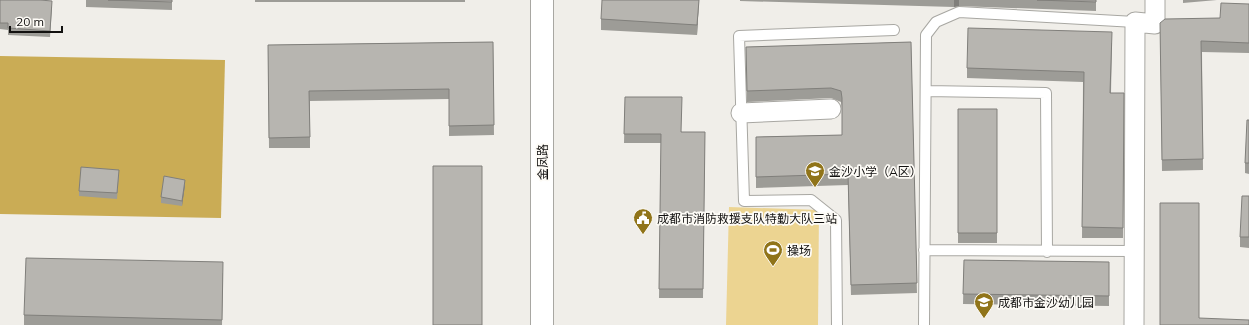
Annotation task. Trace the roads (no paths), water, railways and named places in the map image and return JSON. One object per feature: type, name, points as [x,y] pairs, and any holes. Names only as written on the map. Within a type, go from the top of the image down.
[{"type":"street","name":"金凤路","points":[[542,0],[542,325]]},
{"type":"street","points":[[1134,325],[1135,22],[1154,24],[1155,0]]},
{"type":"street","points":[[741,113],[830,109]]},
{"type":"lane","points":[[924,325],[926,35],[936,22],[959,12],[1135,22]]},
{"type":"lane","points":[[837,325],[836,220],[811,200],[744,200],[739,36],[894,30]]},
{"type":"lane","points":[[926,91],[1046,93],[1047,252]]},
{"type":"lane","points":[[924,250],[1047,252],[1134,251]]},
{"type":"place","name":"金沙小学（A区）","points":[[815,188]]},
{"type":"place","name":"成都市消防救援支队特勤大队三站","points":[[643,235]]},
{"type":"place","name":"操场","points":[[773,267]]},
{"type":"place","name":"成都市金沙幼儿园","points":[[984,319]]}]
